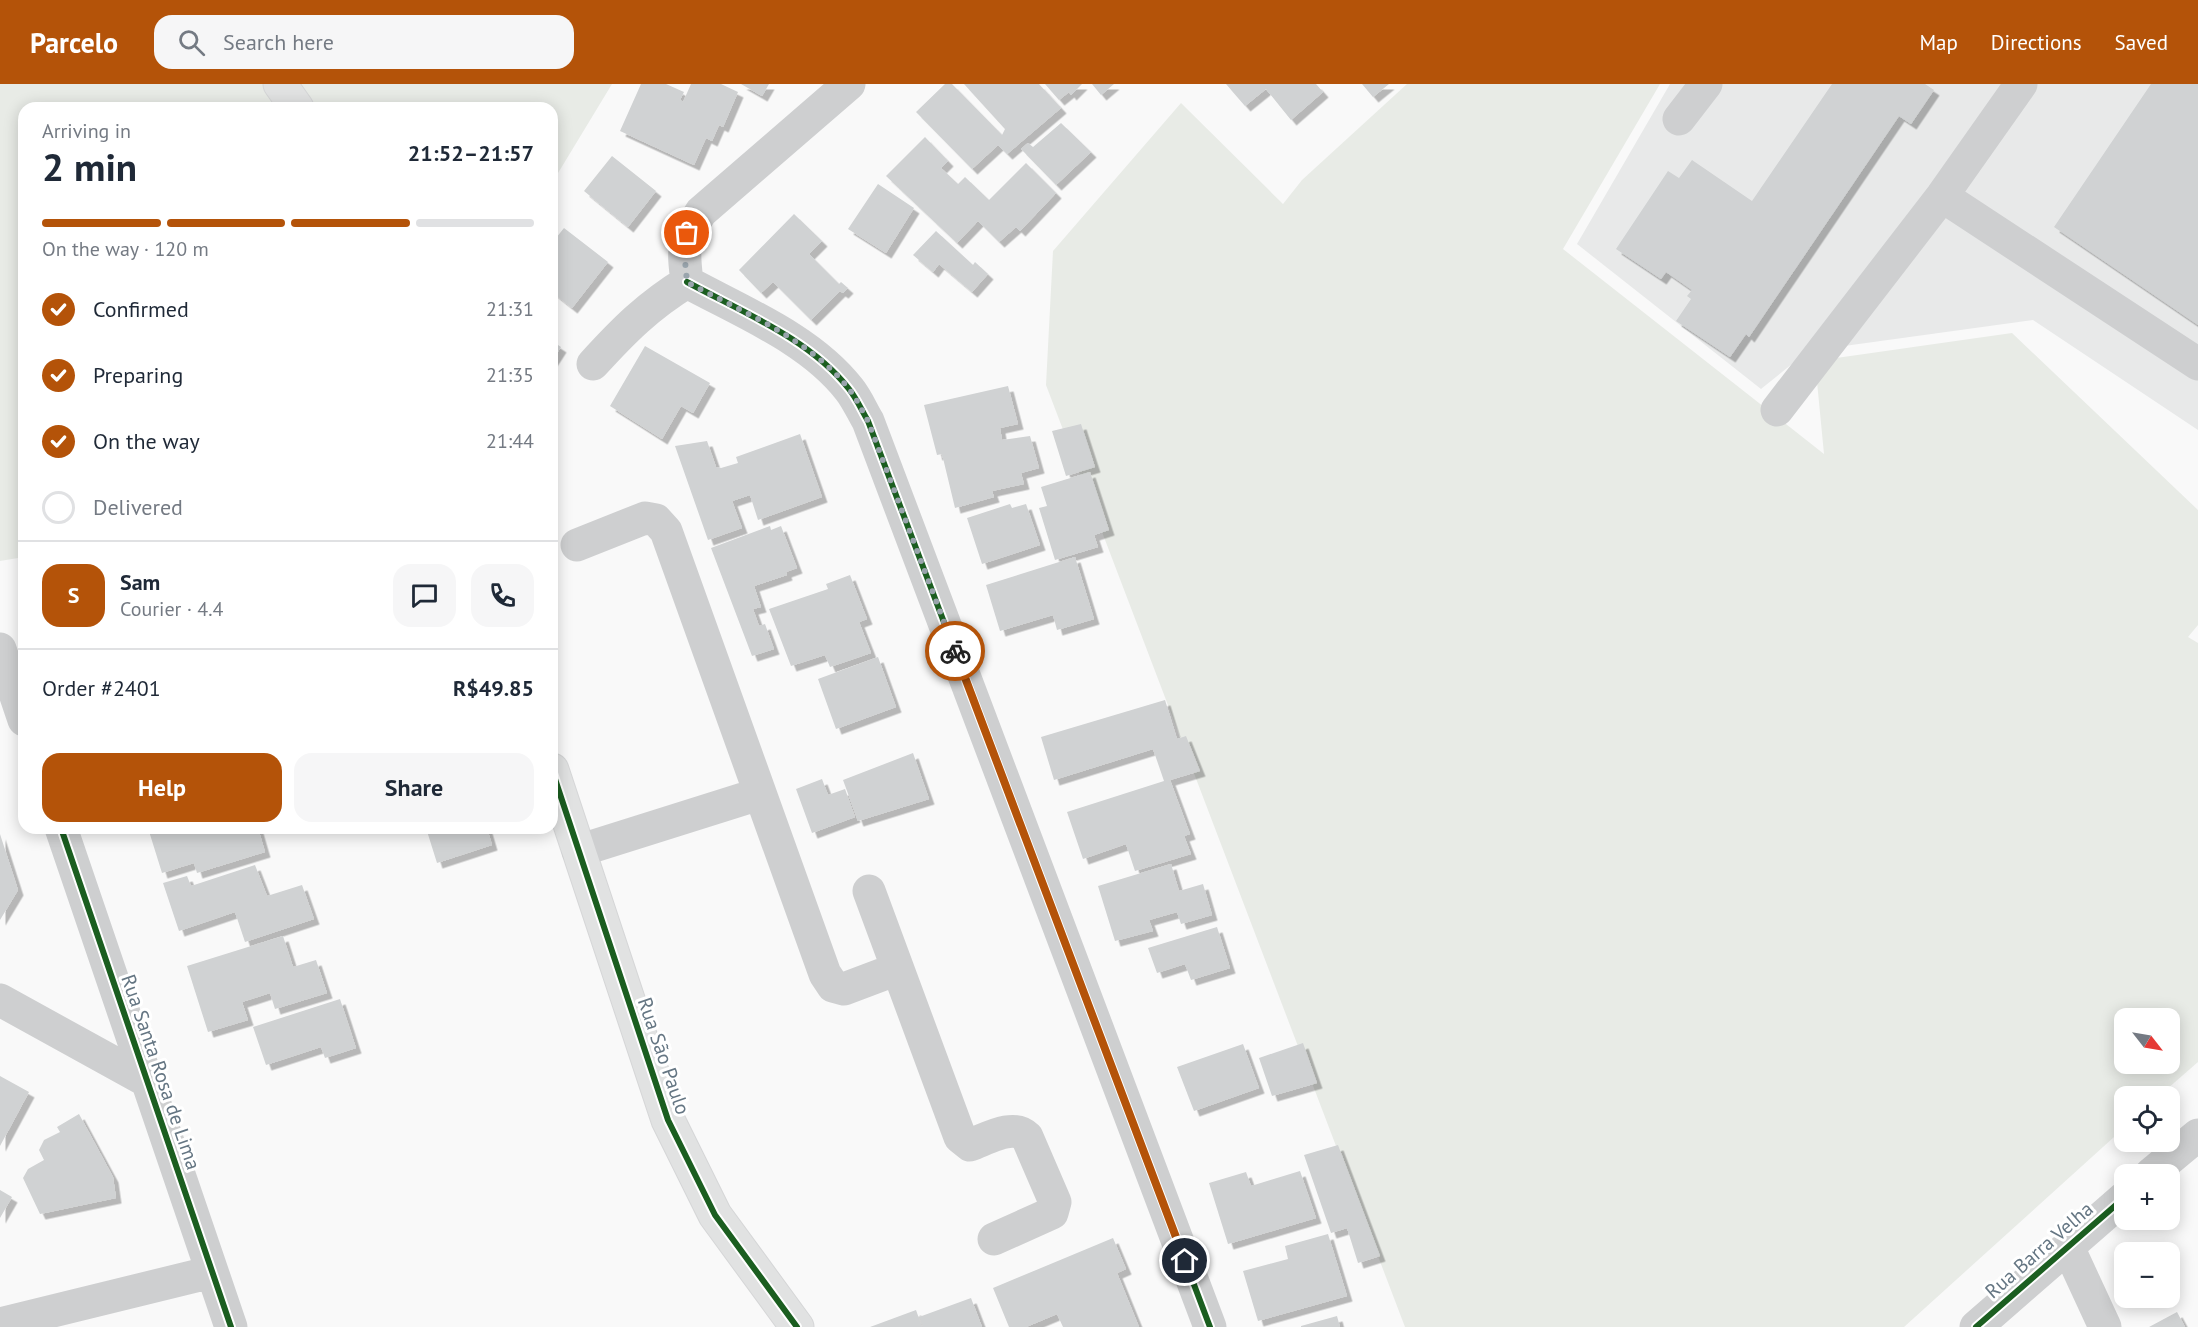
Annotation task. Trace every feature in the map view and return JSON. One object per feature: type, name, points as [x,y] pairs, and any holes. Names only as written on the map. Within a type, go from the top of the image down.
[{"type":"main road","points":[[280,84],[293,102]]},
{"type":"main road","name":"Rua São Paulo","points":[[558,789],[641,1043],[672,1129],[715,1215],[775,1301],[797,1327]]},
{"type":"street","points":[[687,282],[684,250],[687,233],[701,212],[849,84]]},
{"type":"street","points":[[1678,119],[1706,84]]},
{"type":"street","points":[[1777,410],[1942,196],[2021,84]]},
{"type":"street","points":[[1942,196],[2198,364]]},
{"type":"street","points":[[593,364],[645,311],[687,282]]},
{"type":"street","points":[[687,282],[785,335],[819,359],[850,389],[868,421],[1210,1327]]},
{"type":"street","points":[[577,545],[645,519],[656,520],[666,531],[825,975],[833,986],[844,988],[897,969]]},
{"type":"street","points":[[0,649],[18,702]]},
{"type":"street","points":[[578,851],[759,794]]},
{"type":"street","name":"Rua Santa Rosa de Lima","points":[[63,834],[231,1327]]},
{"type":"street","points":[[869,891],[960,1137],[964,1143],[970,1144],[1013,1130],[1022,1131],[1028,1137],[1054,1202],[1052,1213],[994,1239]]},
{"type":"street","points":[[0,1000],[147,1082]]},
{"type":"street","points":[[2163,1164],[2198,1135]]},
{"type":"street","name":"Rua Barra Velha","points":[[1976,1327],[2114,1207]]},
{"type":"street","points":[[2068,1247],[2105,1327]]},
{"type":"street","points":[[0,1324],[212,1272]]},
{"type":"shaded area","points":[[0,84],[612,84],[558,173],[558,102],[18,102],[18,558],[0,561]]},
{"type":"shaded area","points":[[1407,84],[1660,84],[1563,249],[1824,454],[1815,361],[2012,333],[2198,510],[2198,625],[2188,637],[2198,643],[2198,1062],[2170,1086],[2114,1086],[2114,1137],[1904,1327],[1405,1327],[1046,385],[1053,251],[1181,103],[1283,204],[1302,180]]},
{"type":"shaded area","points":[[1670,84],[2198,84],[2198,430],[2033,320],[1808,351],[1761,389],[1577,244]]},
{"type":"building","points":[[641,84],[666,84],[684,92],[680,100],[683,102],[691,84],[721,84],[738,92],[723,127],[719,125],[712,141],[706,138],[694,165],[620,131]]},
{"type":"building","points":[[741,84],[769,84],[762,96]]},
{"type":"building","points":[[945,84],[952,84],[1002,135],[1005,129],[964,84],[1039,84],[1061,108],[1007,154],[998,145],[972,169],[916,112]]},
{"type":"building","points":[[1045,84],[1082,84],[1071,95],[1069,92],[1059,100]]},
{"type":"building","points":[[1092,84],[1114,84],[1101,95]]},
{"type":"building","points":[[1226,84],[1316,84],[1323,92],[1291,120],[1266,89],[1245,106]]},
{"type":"building","points":[[1362,84],[1389,84],[1373,97]]},
{"type":"building","points":[[1832,84],[1925,84],[1934,90],[1911,124],[1899,116],[1749,337],[1746,334],[1730,357],[1676,321],[1691,299],[1687,296],[1692,290],[1666,272],[1661,279],[1616,249],[1668,171],[1679,178],[1692,160],[1752,201]]},
{"type":"building","points":[[2151,84],[2198,84],[2198,325],[2054,227]]},
{"type":"building","points":[[1061,123],[1091,152],[1056,185],[1021,149],[1028,143],[1033,147]]},
{"type":"building","points":[[925,137],[948,161],[941,168],[958,184],[965,177],[989,200],[1026,163],[1056,193],[1020,231],[1016,227],[999,242],[978,221],[957,243],[886,176]]},
{"type":"building","points":[[612,156],[656,191],[628,227],[584,191]]},
{"type":"building","points":[[878,184],[914,208],[886,253],[848,229]]},
{"type":"building","points":[[794,214],[822,241],[809,254],[839,284],[841,282],[848,288],[843,293],[840,291],[811,320],[773,282],[761,293],[739,270]]},
{"type":"building","points":[[564,228],[608,262],[572,308],[558,297],[558,236]]},
{"type":"building","points":[[936,231],[973,265],[975,262],[988,274],[972,292],[939,264],[933,272],[913,255]]},
{"type":"building","points":[[645,346],[710,383],[693,413],[681,406],[662,439],[610,406]]},
{"type":"building","points":[[1008,386],[1018,424],[1000,428],[1002,440],[1030,436],[1039,468],[1021,473],[1024,484],[992,491],[994,497],[955,508],[942,454],[937,455],[924,405]]},
{"type":"building","points":[[1081,424],[1095,467],[1066,476],[1052,431]]},
{"type":"building","points":[[800,434],[822,497],[758,520],[750,495],[732,501],[742,528],[708,540],[675,446],[707,441],[716,467],[721,468],[738,463],[736,457]]},
{"type":"building","points":[[1090,472],[1109,530],[1094,535],[1098,547],[1055,560],[1039,508],[1047,506],[1041,487]]},
{"type":"building","points":[[1010,504],[1012,508],[1026,504],[1040,545],[982,564],[967,518]]},
{"type":"building","points":[[770,526],[771,530],[781,526],[797,568],[786,572],[787,575],[754,586],[761,607],[753,609],[759,626],[765,624],[774,649],[752,656],[711,548]]},
{"type":"building","points":[[1075,557],[1094,619],[1057,630],[1053,615],[1000,631],[986,585]]},
{"type":"building","points":[[850,575],[867,619],[859,622],[871,653],[830,667],[825,655],[791,666],[769,609],[828,589],[826,584]]},
{"type":"building","points":[[878,657],[896,707],[836,729],[818,679]]},
{"type":"building","points":[[1165,700],[1177,739],[1186,736],[1200,771],[1170,780],[1190,834],[1184,836],[1191,854],[1135,871],[1126,844],[1083,859],[1067,812],[1164,781],[1153,749],[1054,780],[1041,737]]},
{"type":"building","points":[[913,753],[929,799],[858,821],[843,780]]},
{"type":"building","points":[[822,779],[828,795],[845,789],[855,817],[812,833],[796,789]]},
{"type":"building","points":[[0,834],[18,890],[0,920]]},
{"type":"building","points":[[150,834],[260,834],[265,852],[197,873],[194,863],[162,873]]},
{"type":"building","points":[[428,834],[489,834],[492,845],[437,863]]},
{"type":"building","points":[[1171,864],[1179,891],[1203,884],[1212,915],[1181,924],[1177,912],[1149,920],[1153,931],[1115,941],[1098,886]]},
{"type":"building","points":[[255,865],[267,896],[302,885],[314,919],[245,942],[235,912],[179,931],[163,883],[187,876],[191,886]]},
{"type":"building","points":[[1217,927],[1230,968],[1191,980],[1185,964],[1157,973],[1148,948]]},
{"type":"building","points":[[283,936],[293,967],[316,960],[327,993],[275,1009],[270,993],[242,1002],[248,1020],[208,1032],[187,966]]},
{"type":"building","points":[[340,999],[356,1048],[325,1058],[321,1047],[266,1065],[253,1027]]},
{"type":"building","points":[[1303,1043],[1317,1083],[1272,1096],[1259,1058]]},
{"type":"building","points":[[1243,1044],[1259,1088],[1194,1111],[1177,1067]]},
{"type":"building","points":[[0,1076],[29,1092],[0,1146]]},
{"type":"building","points":[[79,1114],[113,1177],[116,1198],[40,1214],[23,1178],[28,1169],[44,1160],[39,1150],[44,1140],[60,1132],[57,1127]]},
{"type":"building","points":[[1338,1145],[1380,1256],[1358,1263],[1347,1228],[1331,1233],[1304,1155]]},
{"type":"building","points":[[1300,1171],[1316,1218],[1228,1244],[1209,1183],[1246,1172],[1251,1186]]},
{"type":"building","points":[[0,1190],[12,1197],[0,1218]]},
{"type":"building","points":[[1328,1234],[1347,1296],[1258,1321],[1243,1271],[1288,1259],[1285,1246]]},
{"type":"building","points":[[1113,1238],[1126,1269],[1117,1273],[1139,1327],[1063,1327],[1057,1314],[1026,1327],[1009,1327],[993,1288]]},
{"type":"building","points":[[971,1298],[982,1327],[923,1327],[919,1317]]},
{"type":"building","points":[[916,1310],[922,1327],[870,1327]]},
{"type":"building","points":[[2177,1312],[2185,1327],[2149,1327]]},
{"type":"building","points":[[1337,1316],[1340,1327],[1301,1327],[1301,1326]]},
{"type":"cycle path","points":[[687,282],[774,328],[815,355],[849,389],[868,421],[1210,1327]]},
{"type":"cycle path","points":[[558,788],[668,1120],[715,1215],[797,1327]]},
{"type":"cycle path","points":[[63,834],[231,1327]]},
{"type":"cycle path","points":[[1976,1327],[2114,1207]]},
{"type":"way so far","points":[[687,233],[684,250],[687,282],[785,335],[819,359],[850,389],[868,421],[955,651]]},
{"type":"route","points":[[955,651],[1185,1261]]}]
